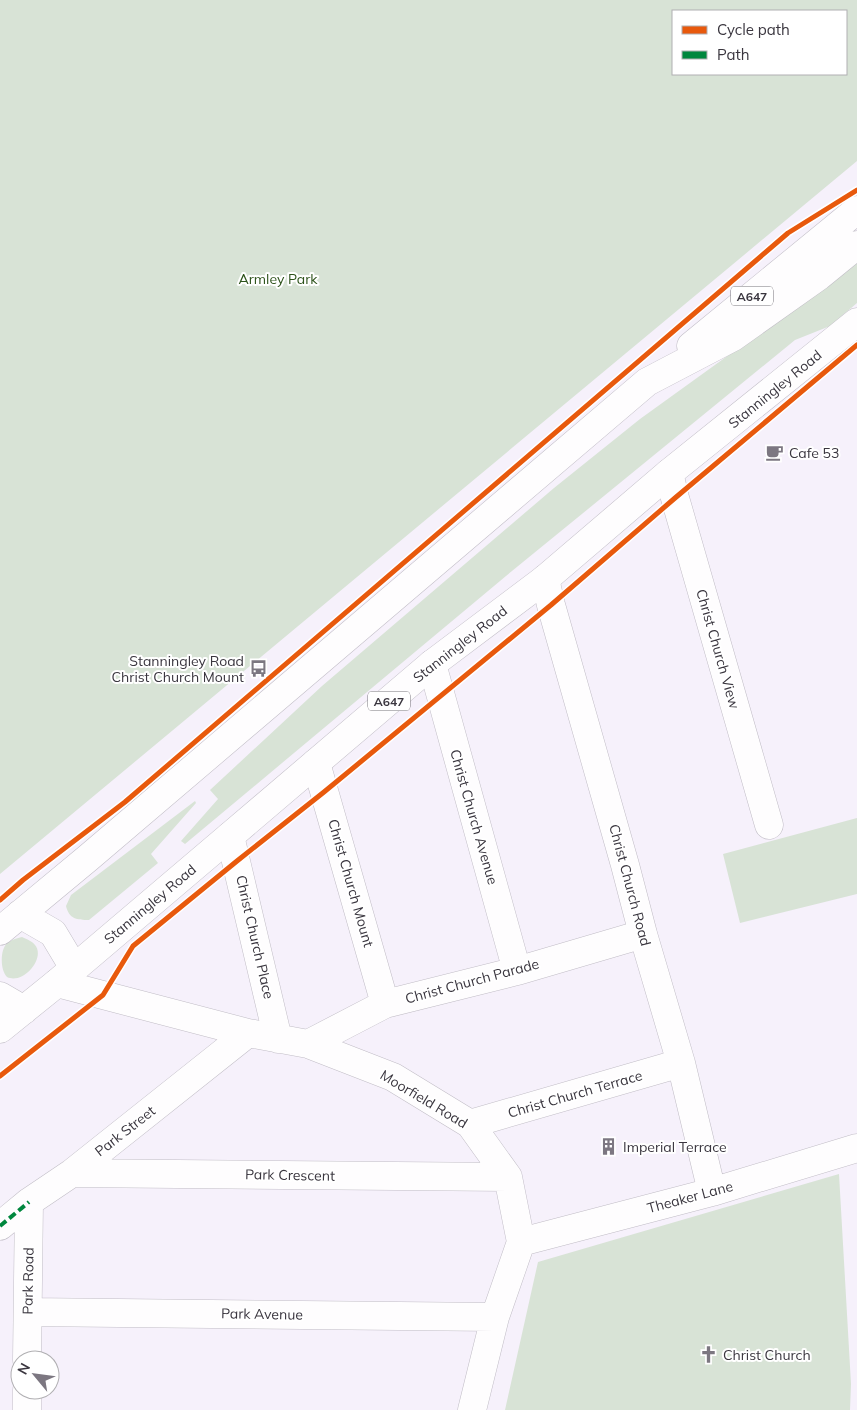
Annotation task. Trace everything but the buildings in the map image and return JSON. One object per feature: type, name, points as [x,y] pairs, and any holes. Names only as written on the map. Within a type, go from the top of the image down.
[{"type":"street","name":"A647","points":[[10,922],[88,858],[647,382],[857,210]]},
{"type":"street","name":"A647","points":[[647,382],[733,337],[820,276],[857,245]]},
{"type":"street","name":"Stanningley Road","points":[[0,1029],[66,976],[432,664],[545,579],[669,473],[857,322]]},
{"type":"street","name":"Christ Church View","points":[[669,473],[769,825]]},
{"type":"street","name":"Christ Church Road","points":[[545,579],[643,934],[681,1063],[712,1192]]},
{"type":"street","name":"Christ Church Avenue","points":[[432,664],[517,971]]},
{"type":"street","name":"Christ Church Mount","points":[[316,762],[385,1004]]},
{"type":"street","name":"Christ Church Place","points":[[230,836],[278,1039]]},
{"type":"street","points":[[10,922],[53,934],[66,976]]},
{"type":"street","name":"Christ Church Parade","points":[[308,1044],[385,1004],[517,971],[643,934]]},
{"type":"street","name":"Moorfield Road","points":[[66,976],[248,1033],[308,1044],[393,1077],[470,1124],[508,1177],[521,1242]]},
{"type":"street","points":[[0,996],[24,1010]]},
{"type":"street","name":"Park Street","points":[[0,1226],[29,1202],[72,1173],[248,1033]]},
{"type":"street","name":"Christ Church Terrace","points":[[470,1124],[681,1063]]},
{"type":"street","name":"Theaker Lane","points":[[521,1242],[712,1192],[857,1148]]},
{"type":"street","name":"Park Crescent","points":[[72,1173],[508,1177]]},
{"type":"street","name":"Park Road","points":[[27,1350],[29,1202]]},
{"type":"street","points":[[472,1410],[495,1317],[521,1242]]},
{"type":"street","name":"Park Avenue","points":[[28,1312],[495,1317]]},
{"type":"green space","name":"Armley Park","points":[[0,0],[857,0],[857,161],[0,874]]},
{"type":"green space","points":[[857,253],[857,303],[830,326],[795,340],[506,576],[185,844],[181,841],[218,799],[210,790],[322,686],[554,488],[640,419],[744,344]]},
{"type":"green space","points":[[195,801],[196,803],[151,854],[158,863],[89,920],[77,919],[69,914],[66,906],[71,895]]},
{"type":"green space","points":[[857,818],[857,894],[740,923],[723,854]]},
{"type":"green space","points":[[22,937],[35,945],[38,950],[38,957],[26,974],[20,977],[7,977],[2,965],[3,950],[7,943]]},
{"type":"green space","points":[[839,1174],[851,1384],[850,1410],[505,1410],[538,1262]]},
{"type":"marked path","points":[[0,1226],[29,1202]]},
{"type":"cycle path","points":[[0,900],[23,880],[125,802],[788,233],[857,190]]},
{"type":"cycle path","points":[[0,1076],[103,995],[133,946],[551,605],[857,345]]},
{"type":"place","name":"Cafe 53","points":[[775,453]]},
{"type":"place","name":"Stanningley Road Christ Church Mount","points":[[258,669]]},
{"type":"place","name":"Imperial Terrace","points":[[609,1147]]},
{"type":"place","name":"Christ Church","points":[[709,1355]]}]
